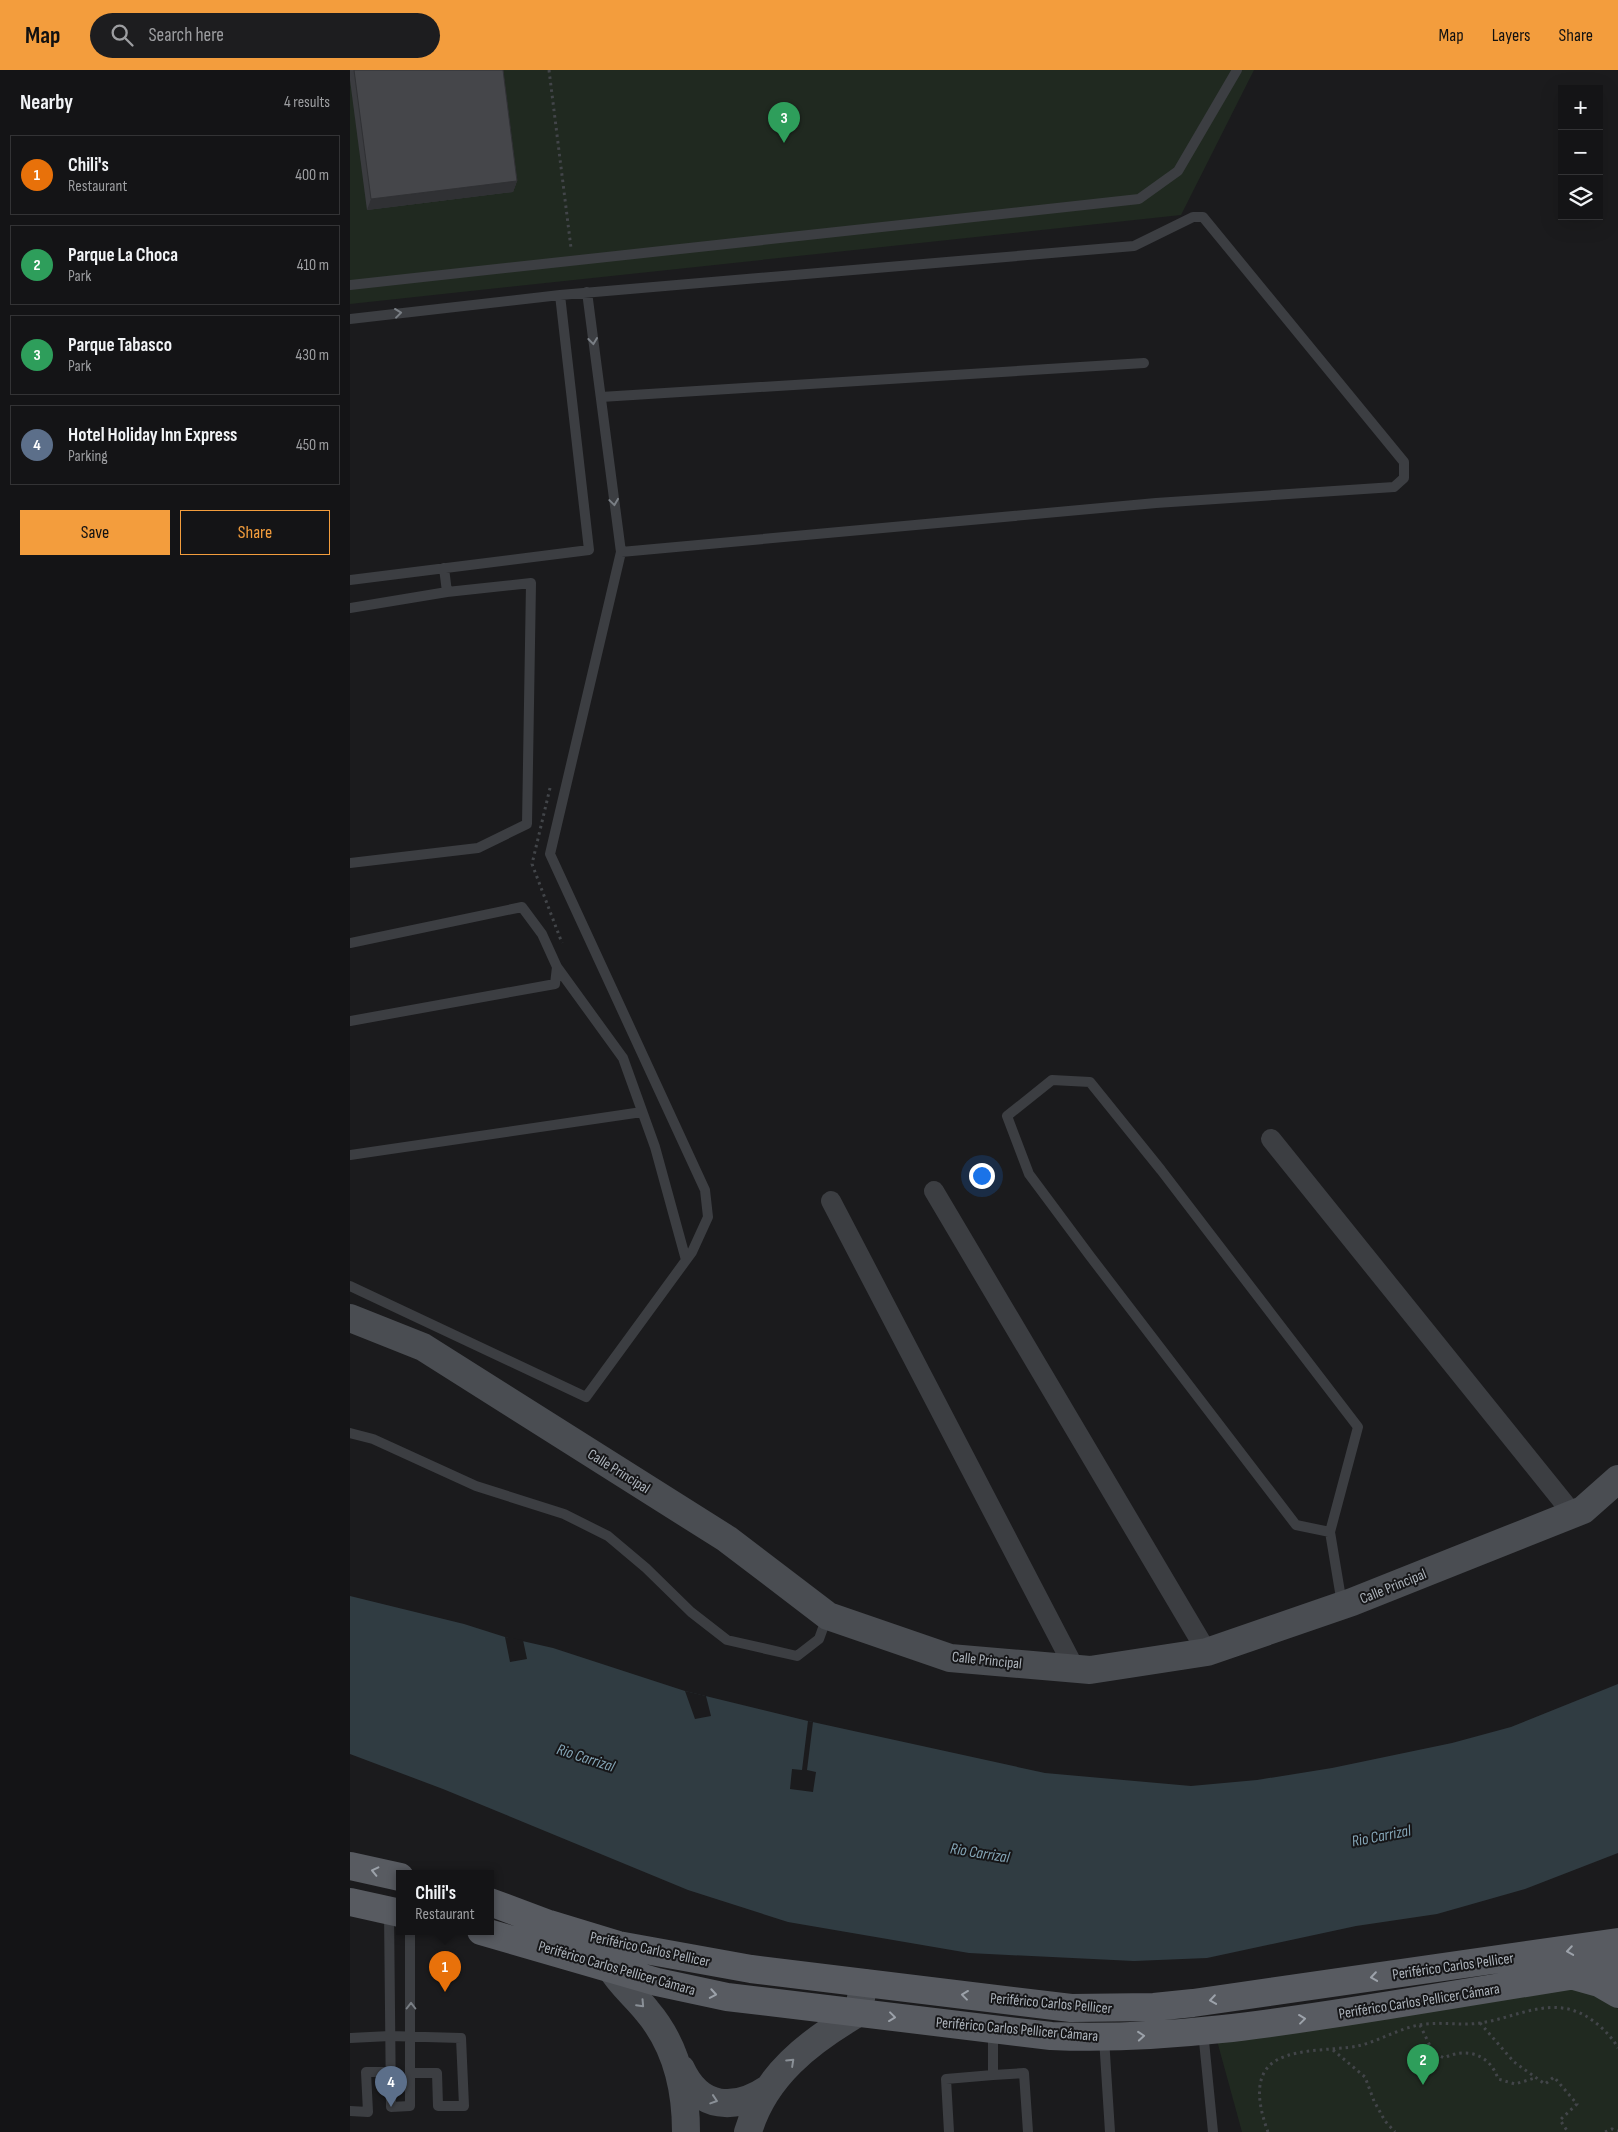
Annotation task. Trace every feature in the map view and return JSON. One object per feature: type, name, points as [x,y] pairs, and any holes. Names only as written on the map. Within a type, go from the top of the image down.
[{"type":"main road","name":"Calle Principal","points":[[350,1318],[423,1347],[727,1539],[828,1616],[950,1658],[1090,1670],[1207,1652],[1342,1606],[1583,1510],[1618,1479]]},
{"type":"main road","points":[[350,1866],[396,1876]]},
{"type":"main road","points":[[350,1902],[395,1911]]},
{"type":"main road","name":"Periférico Carlos Pellicer","points":[[494,1903],[549,1924],[614,1956],[751,1970],[1071,2008],[1154,2007],[1618,1942]]},
{"type":"main road","name":"Periférico Carlos Pellicer Cámara","points":[[494,1933],[614,1956],[657,1982],[701,1992],[1051,2036],[1133,2037],[1309,2018],[1618,1968]]},
{"type":"main road","points":[[614,1956],[623,1985],[648,2012],[673,2052],[686,2080],[700,2094],[717,2102],[744,2102],[769,2088]]},
{"type":"main road","points":[[1573,1976],[1599,1983],[1618,1994]]},
{"type":"main road","points":[[748,2132],[758,2106],[780,2073],[812,2044],[836,2026],[858,2013],[864,1983]]},
{"type":"main road","points":[[673,2052],[685,2099],[686,2132]]},
{"type":"street","points":[[1272,1139],[1573,1514]]},
{"type":"street","points":[[934,1191],[1207,1652]]},
{"type":"street","points":[[832,1201],[1075,1669]]},
{"type":"lane","points":[[350,285],[1139,199],[1178,171],[1237,70]]},
{"type":"lane","points":[[350,319],[587,292],[1134,246],[1192,217],[1203,217],[1404,462],[1404,478],[1394,487],[1156,504],[621,552]]},
{"type":"lane","points":[[350,1286],[586,1397],[686,1260],[708,1217],[705,1190],[550,854],[621,552],[587,292]]},
{"type":"lane","points":[[350,580],[589,550],[560,295]]},
{"type":"lane","points":[[601,397],[1144,363]]},
{"type":"lane","points":[[444,568],[447,592]]},
{"type":"lane","points":[[350,608],[447,592],[531,583],[528,824],[478,848],[350,863]]},
{"type":"lane","points":[[350,943],[522,908],[542,934],[557,967],[623,1058],[655,1147],[686,1260]]},
{"type":"lane","points":[[350,1021],[555,984],[557,967]]},
{"type":"lane","points":[[1330,1532],[1296,1525],[1029,1174],[1007,1116],[1052,1080],[1090,1082],[1161,1170],[1358,1427],[1330,1532],[1342,1606]]},
{"type":"lane","points":[[350,1155],[642,1112]]},
{"type":"lane","points":[[350,1433],[373,1439],[476,1486],[564,1514],[608,1536],[646,1568],[691,1612],[727,1640],[797,1656],[819,1639],[828,1616]]},
{"type":"lane","points":[[395,1911],[390,2036],[391,2107],[410,2106],[410,1935]]},
{"type":"lane","points":[[993,2029],[993,2075]]},
{"type":"lane","points":[[1202,2030],[1213,2132]]},
{"type":"lane","points":[[350,2038],[390,2036],[461,2038],[464,2106],[438,2106],[437,2073],[410,2073]]},
{"type":"lane","points":[[1104,2037],[1110,2132]]},
{"type":"lane","points":[[350,2111],[368,2112],[366,2072],[390,2072]]},
{"type":"lane","points":[[948,2132],[946,2079],[1024,2073],[1028,2132]]},
{"type":"path","points":[[1268,2132],[1262,2116],[1260,2098],[1261,2078],[1268,2067],[1280,2057],[1360,2045],[1420,2025],[1480,2023],[1546,2007],[1573,2010],[1612,2037],[1618,2048]]},
{"type":"path","points":[[1480,2023],[1514,2062],[1545,2084],[1554,2077],[1577,2104],[1560,2120],[1568,2132]]},
{"type":"path","points":[[1420,2025],[1433,2052],[1444,2058],[1459,2052],[1476,2054],[1491,2065],[1498,2078],[1515,2084],[1535,2078]]},
{"type":"path","points":[[1333,2050],[1365,2077],[1374,2101],[1385,2120],[1395,2132]]},
{"type":"path","points":[[1605,2132],[1612,2129],[1618,2131]]},
{"type":"shaded area","points":[[350,70],[1254,70],[1181,215],[350,304]]},
{"type":"shaded area","points":[[1570,1987],[1607,1999],[1618,2009],[1618,2132],[1242,2132],[1216,2037]]},
{"type":"water","name":"Rio Carrizal","points":[[350,1596],[553,1648],[685,1691],[808,1721],[1045,1773],[1191,1786],[1257,1780],[1332,1768],[1452,1743],[1511,1727],[1618,1684],[1618,1853],[1525,1889],[1437,1914],[1356,1926],[1207,1958],[1134,1961],[969,1953],[788,1922],[688,1890],[443,1789],[350,1754]]},
{"type":"pier","points":[[505,1637],[523,1640],[527,1659],[510,1662]]},
{"type":"pier","points":[[685,1691],[706,1696],[711,1716],[695,1719]]},
{"type":"pier","points":[[808,1721],[813,1722],[807,1770],[816,1772],[813,1792],[790,1789],[792,1769],[802,1770]]},
{"type":"building","points":[[354,70],[503,70],[517,181],[371,199]]},
{"type":"place","name":"Parque Tabasco","points":[[784,143]]},
{"type":"place","name":"Chili's","points":[[445,1992]]},
{"type":"place","name":"Parque La Choca","points":[[1423,2085]]},
{"type":"place","name":"Hotel Holiday Inn Express","points":[[391,2107]]}]
